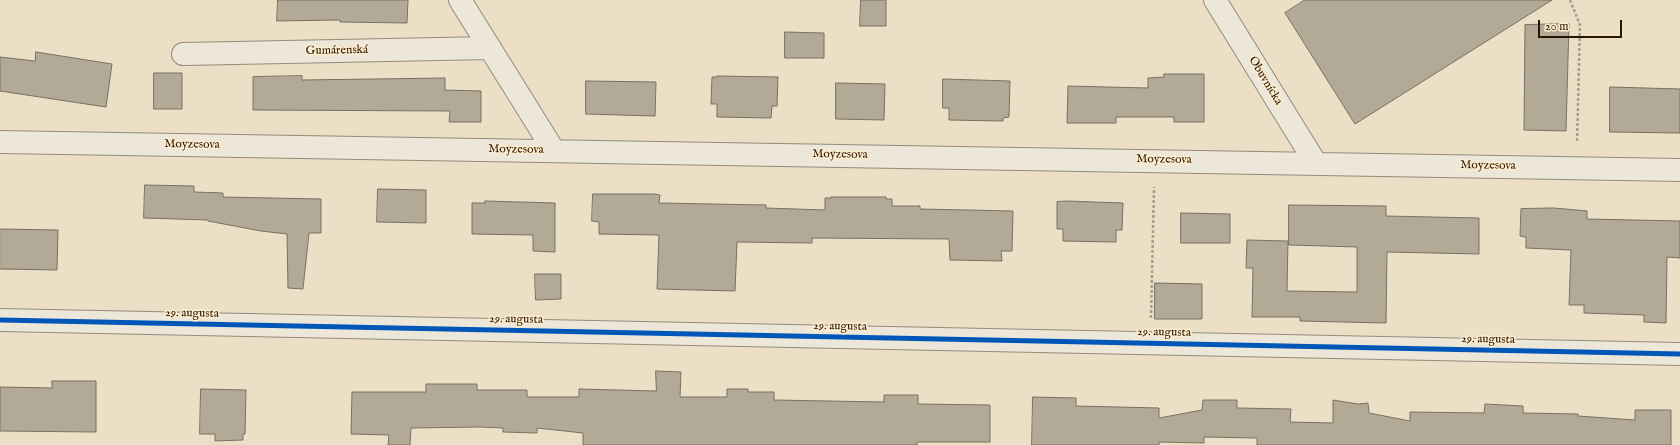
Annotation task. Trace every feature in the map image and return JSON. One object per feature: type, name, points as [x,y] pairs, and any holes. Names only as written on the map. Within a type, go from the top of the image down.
[{"type":"street","points":[[460,0],[554,151]]},
{"type":"street","name":"Obuvnícka","points":[[1215,0],[1315,162]]},
{"type":"street","name":"Gumárenská","points":[[183,54],[490,48]]},
{"type":"street","name":"Moyzesova","points":[[0,142],[1315,162],[1680,170]]},
{"type":"street","name":"29. augusta","points":[[0,320],[1680,354]]},
{"type":"path","points":[[1570,0],[1580,25],[1577,148]]},
{"type":"path","points":[[1151,343],[1154,186]]},
{"type":"building","points":[[278,0],[408,0],[407,23],[340,22],[340,20],[277,21]]},
{"type":"building","points":[[861,0],[886,0],[886,26],[860,26]]},
{"type":"building","points":[[1305,0],[1552,0],[1355,124],[1285,13]]},
{"type":"building","points":[[1569,24],[1566,131],[1524,130],[1525,25]]},
{"type":"building","points":[[785,32],[824,33],[824,58],[785,58]]},
{"type":"building","points":[[36,52],[112,64],[106,107],[0,91],[0,57],[35,61]]},
{"type":"building","points":[[154,73],[182,73],[182,109],[154,109]]},
{"type":"building","points":[[1164,74],[1204,74],[1204,122],[1174,122],[1174,117],[1116,117],[1116,123],[1067,123],[1068,86],[1148,88],[1148,78],[1164,77]]},
{"type":"building","points":[[302,76],[302,80],[445,78],[445,90],[481,91],[481,122],[449,122],[450,111],[253,110],[253,77]]},
{"type":"building","points":[[712,77],[778,77],[777,106],[772,106],[771,118],[717,117],[717,104],[711,104]]},
{"type":"building","points":[[943,79],[1010,81],[1009,117],[1003,118],[1003,121],[949,120],[949,108],[943,108]]},
{"type":"building","points":[[586,81],[656,82],[655,116],[586,114]]},
{"type":"building","points":[[836,83],[885,84],[884,120],[836,119]]},
{"type":"building","points":[[1610,87],[1680,89],[1680,133],[1610,132]]},
{"type":"building","points":[[145,185],[194,186],[194,192],[223,193],[223,197],[321,199],[321,233],[309,233],[303,289],[288,288],[287,234],[261,231],[208,220],[144,218]]},
{"type":"building","points":[[378,189],[426,190],[426,223],[377,222]]},
{"type":"building","points":[[593,194],[654,194],[660,195],[659,203],[766,205],[766,208],[825,210],[825,198],[886,197],[886,199],[892,199],[892,206],[920,206],[920,209],[1013,211],[1012,251],[1001,251],[1002,261],[950,260],[949,239],[812,238],[812,243],[737,242],[735,291],[657,289],[659,235],[599,234],[599,222],[592,221]]},
{"type":"building","points":[[485,201],[555,203],[555,252],[533,251],[533,235],[472,234],[472,203],[485,203]]},
{"type":"building","points":[[1057,202],[1123,203],[1122,230],[1116,230],[1116,242],[1063,241],[1063,229],[1057,229]]},
{"type":"building","points":[[1289,205],[1386,206],[1386,216],[1479,218],[1479,254],[1387,252],[1386,323],[1300,321],[1300,317],[1252,317],[1253,268],[1246,268],[1247,240],[1288,241],[1287,291],[1357,292],[1357,247],[1289,245]]},
{"type":"building","points":[[1554,208],[1587,211],[1587,219],[1680,221],[1680,258],[1667,257],[1666,323],[1644,322],[1644,315],[1584,313],[1584,305],[1569,305],[1571,250],[1526,248],[1526,237],[1520,236],[1521,209]]},
{"type":"building","points":[[1181,213],[1230,214],[1230,243],[1181,243]]},
{"type":"building","points":[[0,229],[58,230],[57,270],[0,269]]},
{"type":"building","points":[[535,274],[561,274],[561,299],[536,300]]},
{"type":"building","points":[[1155,283],[1202,284],[1202,319],[1155,319]]},
{"type":"building","points":[[656,371],[681,372],[680,397],[727,397],[727,389],[748,389],[748,392],[774,392],[774,400],[884,402],[884,395],[918,395],[918,404],[990,405],[990,442],[917,442],[917,445],[583,445],[583,433],[537,428],[537,433],[503,432],[503,428],[480,427],[411,428],[410,445],[388,445],[389,435],[351,434],[352,392],[426,392],[426,384],[477,384],[477,390],[527,390],[527,397],[579,397],[579,389],[656,391]]},
{"type":"building","points":[[52,381],[96,381],[96,432],[0,431],[0,387],[52,388]]},
{"type":"building","points":[[201,389],[246,390],[245,434],[243,434],[243,440],[215,441],[215,434],[200,434]]},
{"type":"building","points":[[1033,397],[1076,398],[1076,406],[1159,408],[1159,418],[1202,410],[1203,400],[1237,400],[1237,408],[1291,409],[1290,422],[1333,423],[1333,400],[1358,404],[1368,403],[1369,413],[1410,421],[1410,412],[1484,413],[1485,404],[1523,406],[1523,413],[1578,414],[1578,416],[1635,420],[1635,410],[1671,410],[1671,445],[1257,445],[1257,438],[1204,437],[1204,443],[1159,442],[1159,445],[1032,445]]},
{"type":"cycle path","points":[[0,320],[1680,354]]}]
